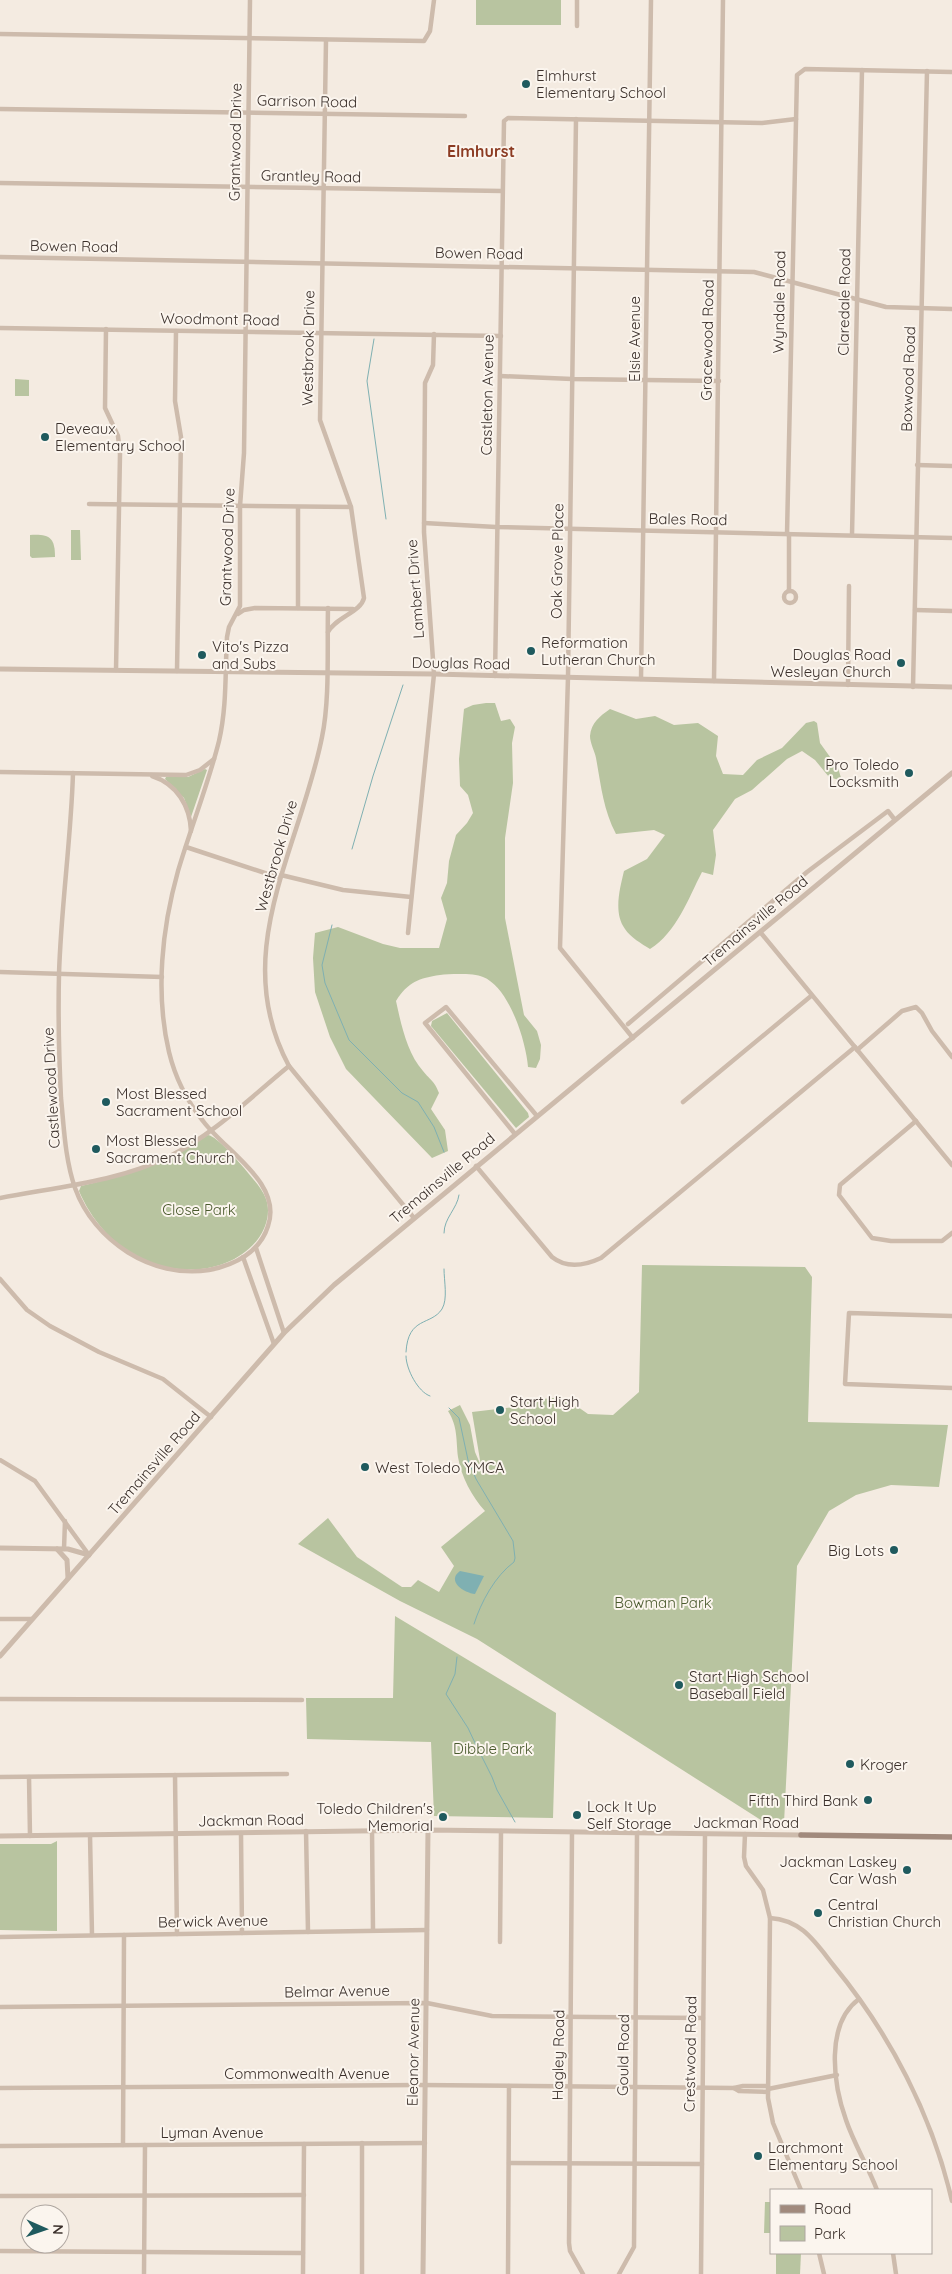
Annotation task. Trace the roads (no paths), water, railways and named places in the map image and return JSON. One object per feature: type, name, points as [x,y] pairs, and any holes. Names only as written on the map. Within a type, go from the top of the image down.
[{"type":"main road","name":"Jackman Road","points":[[801,1834],[952,1837]]},
{"type":"street","name":"Grantwood Drive","points":[[250,0],[244,332],[244,454],[240,506],[240,601],[237,615],[229,627],[227,637],[224,715],[214,759],[186,846],[170,904],[162,977],[164,1024],[174,1070],[187,1099],[210,1131],[261,1183],[270,1200],[270,1223],[256,1248],[250,1252]]},
{"type":"street","points":[[0,34],[424,41],[430,32],[434,0]]},
{"type":"street","points":[[577,0],[577,26]]},
{"type":"street","name":"Elsie Avenue","points":[[641,679],[651,0]]},
{"type":"street","name":"Gracewood Road","points":[[714,681],[723,122],[723,0]]},
{"type":"street","name":"Westbrook Drive","points":[[326,40],[322,188],[320,420],[351,507],[364,598],[361,605],[356,609]]},
{"type":"street","name":"Wyndale Road","points":[[789,591],[788,534],[797,78],[799,72],[805,69],[862,70]]},
{"type":"street","points":[[862,70],[952,72]]},
{"type":"street","name":"Claredale Road","points":[[852,534],[862,70]]},
{"type":"street","name":"Boxwood Road","points":[[914,686],[927,71]]},
{"type":"street","name":"Garrison Road","points":[[0,109],[464,116]]},
{"type":"street","name":"Castleton Avenue","points":[[495,676],[496,526],[501,336],[502,127],[504,121],[508,118],[576,119]]},
{"type":"street","points":[[576,119],[762,123],[796,119]]},
{"type":"street","name":"Oak Grove Place","points":[[576,119],[571,528],[560,948],[633,1038]]},
{"type":"street","name":"Grantley Road","points":[[0,183],[502,191]]},
{"type":"street","name":"Bowen Road","points":[[0,257],[720,270],[754,272],[886,307],[952,309]]},
{"type":"street","name":"Woodmont Road","points":[[0,328],[501,336]]},
{"type":"street","points":[[106,329],[106,408],[118,436],[120,454],[116,670]]},
{"type":"street","points":[[176,331],[175,401],[181,438],[177,671]]},
{"type":"street","name":"Lambert Drive","points":[[408,933],[434,674],[424,523],[425,383],[433,365],[434,334]]},
{"type":"street","points":[[500,376],[646,381],[719,381]]},
{"type":"street","points":[[918,465],[952,466]]},
{"type":"street","points":[[89,504],[298,508],[351,507]]},
{"type":"street","points":[[298,508],[298,608]]},
{"type":"street","name":"Bales Road","points":[[424,523],[952,538]]},
{"type":"street","points":[[848,685],[849,586]]},
{"type":"street","points":[[237,615],[252,608],[356,609]]},
{"type":"street","name":"Westbrook Drive","points":[[328,608],[327,690],[322,739],[280,876],[268,937],[265,987],[271,1024],[289,1066],[414,1218]]},
{"type":"street","points":[[327,633],[337,620],[356,609]]},
{"type":"street","points":[[915,610],[952,611]]},
{"type":"street","name":"Douglas Road","points":[[0,670],[434,674],[952,687]]},
{"type":"street","points":[[0,772],[190,774],[204,768],[214,759]]},
{"type":"street","name":"Castlewood Drive","points":[[73,773],[59,974],[60,1068],[64,1130],[74,1184],[89,1215],[106,1236],[126,1251],[148,1263],[180,1270],[203,1270],[229,1265],[250,1252]]},
{"type":"street","name":"Tremainsville Road","points":[[0,1656],[274,1344],[334,1285],[952,773]]},
{"type":"street","points":[[144,774],[163,780],[181,796],[188,813],[190,834]]},
{"type":"street","points":[[628,1024],[808,872],[888,811],[895,820]]},
{"type":"street","points":[[186,846],[280,876],[343,890],[411,897]]},
{"type":"street","points":[[761,933],[811,996],[952,1164]]},
{"type":"street","points":[[0,972],[162,977]]},
{"type":"street","points":[[683,1102],[811,996]]},
{"type":"street","points":[[515,1134],[425,1023],[446,1007],[537,1116]]},
{"type":"street","points":[[476,1166],[536,1240],[556,1260],[576,1264],[601,1258],[902,1011],[916,1007],[952,1056]]},
{"type":"street","points":[[0,1198],[122,1175],[147,1166],[179,1151],[210,1131],[289,1066]]},
{"type":"street","points":[[916,1121],[840,1184],[840,1198],[872,1238],[891,1241],[942,1241],[952,1233]]},
{"type":"street","points":[[256,1248],[284,1333]]},
{"type":"street","points":[[243,1257],[274,1344]]},
{"type":"street","points":[[0,1279],[26,1310],[50,1326],[99,1352],[163,1379],[211,1417]]},
{"type":"street","points":[[952,1316],[849,1314],[845,1384],[952,1388]]},
{"type":"street","points":[[0,1460],[35,1481],[90,1555]]},
{"type":"street","points":[[64,1549],[65,1520]]},
{"type":"street","points":[[0,1548],[56,1548],[90,1555]]},
{"type":"street","points":[[56,1548],[67,1560],[68,1579]]},
{"type":"street","points":[[0,1619],[32,1619]]},
{"type":"street","points":[[0,1699],[302,1700]]},
{"type":"street","points":[[0,1778],[287,1774]]},
{"type":"street","points":[[175,1775],[177,1934]]},
{"type":"street","points":[[29,1777],[30,1836]]},
{"type":"street","points":[[372,1830],[373,1930]]},
{"type":"street","name":"Jackman Road","points":[[0,1836],[372,1830],[801,1834]]},
{"type":"street","name":"Eleanor Avenue","points":[[423,2274],[428,1830]]},
{"type":"street","points":[[500,1942],[501,1831]]},
{"type":"street","points":[[241,1832],[242,1933]]},
{"type":"street","points":[[306,1832],[308,1932]]},
{"type":"street","name":"Hagley Road","points":[[572,1832],[569,2247],[583,2274]]},
{"type":"street","name":"Gould Road","points":[[619,2274],[634,2247],[637,1833]]},
{"type":"street","name":"Crestwood Road","points":[[701,2274],[705,1834]]},
{"type":"street","points":[[745,1834],[744,1857],[746,1866],[764,1890],[770,1918],[768,2089],[773,2123],[801,2189]]},
{"type":"street","points":[[90,1835],[92,1935]]},
{"type":"street","points":[[770,1918],[786,1920],[799,1926],[859,1998],[899,2063],[919,2104],[937,2151],[952,2201]]},
{"type":"street","name":"Berwick Avenue","points":[[0,1937],[427,1930]]},
{"type":"street","points":[[122,2145],[124,1935]]},
{"type":"street","points":[[859,1998],[849,2006],[838,2028],[837,2075],[846,2121],[877,2189]]},
{"type":"street","name":"Belmar Avenue","points":[[0,2007],[427,2003],[492,2016],[704,2018]]},
{"type":"street","name":"Commonwealth Avenue","points":[[0,2088],[426,2085],[734,2088],[743,2092],[837,2075]]},
{"type":"street","points":[[508,2274],[509,2086]]},
{"type":"street","points":[[362,2143],[362,2274]]},
{"type":"street","name":"Lyman Avenue","points":[[0,2146],[424,2143]]},
{"type":"street","points":[[302,2274],[304,2144]]},
{"type":"street","points":[[144,2274],[145,2145]]},
{"type":"street","points":[[509,2163],[702,2164]]},
{"type":"street","points":[[0,2196],[304,2195]]},
{"type":"street","points":[[0,2251],[303,2253]]},
{"type":"street","points":[[819,2254],[824,2274]]},
{"type":"street","points":[[893,2254],[896,2274]]},
{"type":"water","points":[[460,1571],[484,1576],[475,1594],[458,1586],[455,1579]]},
{"type":"waterway","points":[[374,339],[367,381],[386,519]]},
{"type":"waterway","points":[[352,849],[373,776],[403,685]]},
{"type":"waterway","points":[[332,925],[322,965],[325,983],[349,1040],[402,1093],[418,1102],[434,1127],[444,1152]]},
{"type":"waterway","points":[[444,1233],[446,1223],[459,1195]]},
{"type":"waterway","points":[[406,1352],[411,1332],[415,1327],[432,1318],[444,1305],[444,1269]]},
{"type":"waterway","points":[[406,1356],[408,1367],[417,1385],[430,1396]]},
{"type":"waterway","points":[[449,1408],[459,1418],[468,1460],[476,1479],[513,1541],[515,1558],[514,1562],[501,1574],[490,1590],[474,1624]]},
{"type":"waterway","points":[[457,1657],[455,1674],[446,1694],[468,1728],[476,1745]]},
{"type":"waterway","points":[[479,1751],[497,1790],[515,1822]]},
{"type":"place","name":"Elmhurst Elementary School","points":[[526,84]]},
{"type":"place","name":"Deveaux Elementary School","points":[[45,437]]},
{"type":"place","name":"Reformation Lutheran Church","points":[[531,651]]},
{"type":"place","name":"Vito's Pizza and Subs","points":[[202,655]]},
{"type":"place","name":"Douglas Road Wesleyan Church","points":[[901,663]]},
{"type":"place","name":"Pro Toledo Locksmith","points":[[909,773]]},
{"type":"place","name":"Most Blessed Sacrament School","points":[[106,1102]]},
{"type":"place","name":"Most Blessed Sacrament Church","points":[[96,1149]]},
{"type":"place","name":"Start High School","points":[[500,1410]]},
{"type":"place","name":"West Toledo YMCA","points":[[365,1467]]},
{"type":"place","name":"Big Lots","points":[[894,1550]]},
{"type":"place","name":"Start High School Baseball Field","points":[[679,1685]]},
{"type":"place","name":"Kroger","points":[[850,1764]]},
{"type":"place","name":"Fifth Third Bank","points":[[868,1800]]},
{"type":"place","name":"Lock It Up Self Storage","points":[[577,1815]]},
{"type":"place","name":"Toledo Children's Memorial","points":[[443,1817]]},
{"type":"place","name":"Jackman Laskey Car Wash","points":[[907,1870]]},
{"type":"place","name":"Central Christian Church","points":[[818,1913]]},
{"type":"place","name":"Larchmont Elementary School","points":[[758,2156]]},
{"type":"district","name":"Elmhurst","points":[[481,151]]},
{"type":"park label","name":"Close Park","points":[[199,1209]]},
{"type":"park label","name":"Bowman Park","points":[[663,1602]]},
{"type":"park label","name":"Dibble Park","points":[[493,1748]]}]
